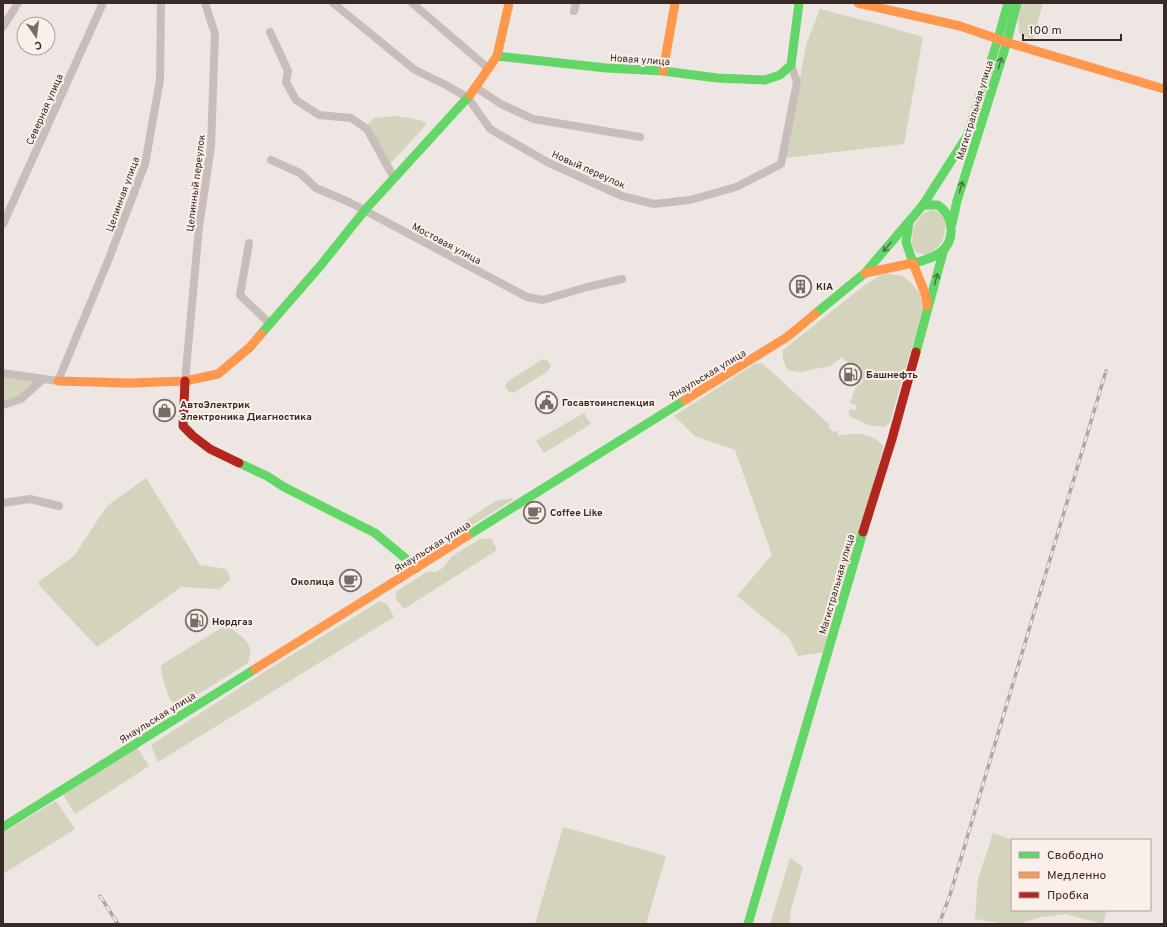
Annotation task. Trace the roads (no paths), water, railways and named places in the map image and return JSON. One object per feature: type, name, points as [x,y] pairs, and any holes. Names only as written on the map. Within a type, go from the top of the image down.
[{"type":"main road","points":[[58,381],[129,383],[185,381],[218,374],[250,347],[321,265],[365,210],[468,98],[497,56],[509,3]]},
{"type":"main road","points":[[663,71],[675,3]]},
{"type":"main road","points":[[791,65],[799,3]]},
{"type":"main road","points":[[858,3],[960,26],[1002,41],[1164,89]]},
{"type":"main road","name":"Магистральная улица","points":[[748,924],[867,518],[892,439],[1002,41],[1008,3]]},
{"type":"main road","name":"Магистральная улица","points":[[865,273],[923,206],[967,136],[1017,3]]},
{"type":"main road","name":"Новая улица","points":[[497,56],[606,68],[663,71],[717,78],[766,80],[780,75],[791,65]]},
{"type":"main road","points":[[923,206],[933,204],[939,206],[948,215],[952,224]]},
{"type":"main road","points":[[909,222],[906,242],[926,296],[928,309]]},
{"type":"main road","points":[[865,273],[928,260],[944,249]]},
{"type":"main road","name":"Янаульская улица","points":[[3,827],[663,413],[764,352],[787,337],[865,273]]},
{"type":"main road","points":[[185,381],[183,426],[192,436],[224,457],[267,476],[284,487],[375,533],[417,568]]},
{"type":"street","points":[[3,27],[18,3]]},
{"type":"street","name":"Северная улица","points":[[3,224],[103,3]]},
{"type":"street","name":"Целинная улица","points":[[58,381],[108,260],[145,164],[160,80],[161,3]]},
{"type":"street","name":"Целинный переулок","points":[[185,381],[199,227],[211,147],[214,34],[205,3]]},
{"type":"street","name":"Новый переулок","points":[[333,3],[415,70],[448,86],[468,98],[490,128],[556,166],[622,196],[654,204],[690,200],[736,187],[781,164],[797,82],[791,65]]},
{"type":"street","points":[[412,3],[489,69]]},
{"type":"street","points":[[270,32],[288,71],[286,82],[296,100],[319,115],[351,118],[367,129],[394,178]]},
{"type":"street","points":[[475,87],[501,104],[533,119],[640,137]]},
{"type":"street","name":"Мостовая улица","points":[[271,160],[300,173],[316,188],[365,210],[527,298],[544,300],[587,286],[622,279]]},
{"type":"street","points":[[249,243],[240,296],[270,324]]},
{"type":"street","points":[[3,373],[58,381]]},
{"type":"street","points":[[3,405],[21,399],[43,379]]},
{"type":"street","points":[[3,503],[30,499],[59,506]]},
{"type":"railway","points":[[939,924],[950,895],[1106,371]]},
{"type":"railway","points":[[100,896],[118,924]]},
{"type":"place","name":"KIA","points":[[801,286]]},
{"type":"place","name":"Башнефть","points":[[850,374]]},
{"type":"place","name":"Госавтоинспекция","points":[[547,402]]},
{"type":"place","name":"АвтоЭлектрик Электроника Диагностика","points":[[165,410]]},
{"type":"place","name":"Coffee Like","points":[[535,512]]},
{"type":"place","name":"Околица","points":[[350,581]]},
{"type":"place","name":"Нордгаз","points":[[196,621]]}]
